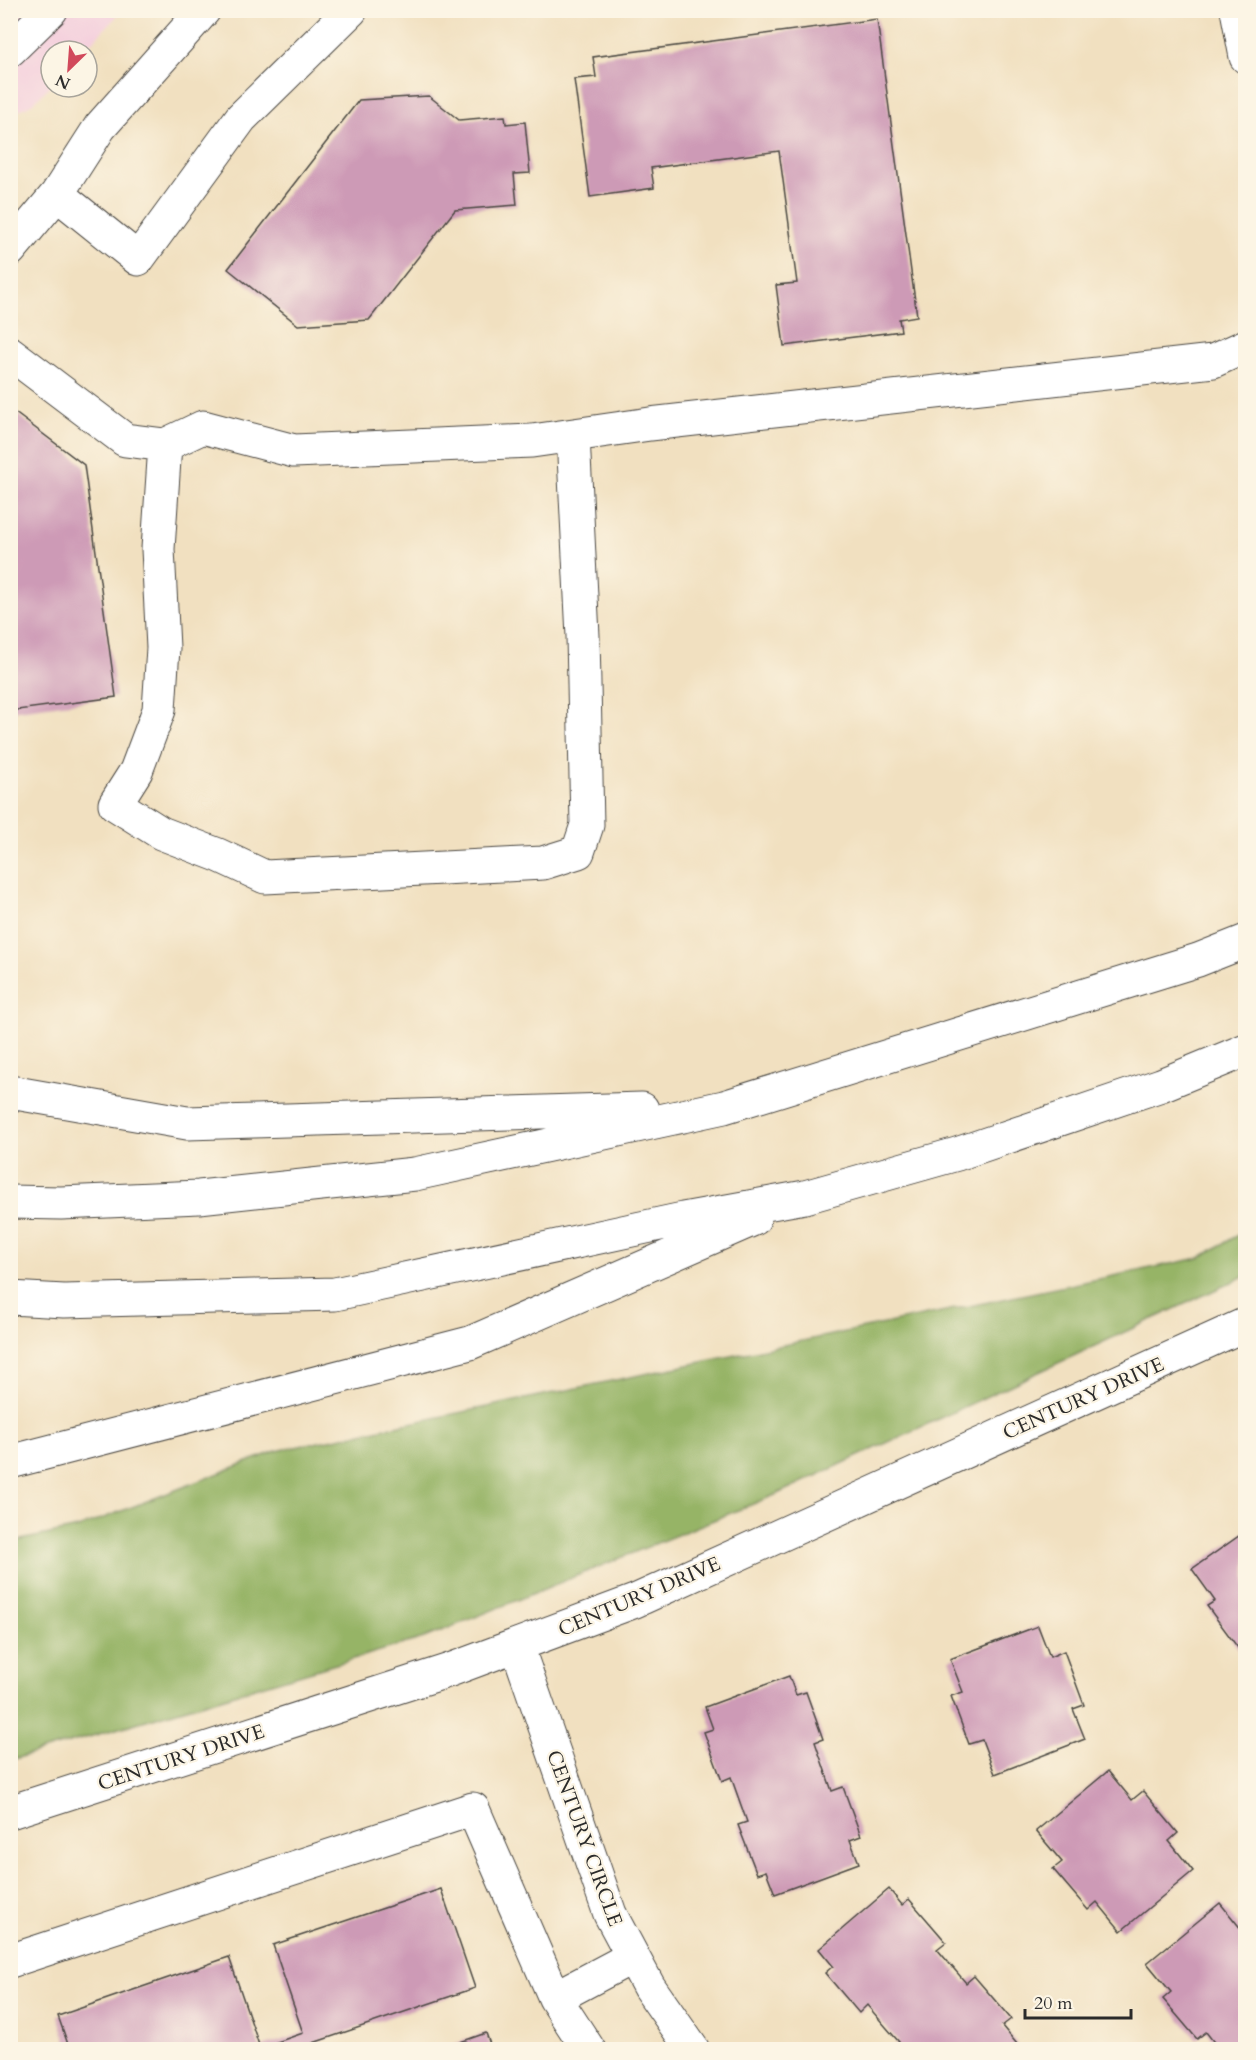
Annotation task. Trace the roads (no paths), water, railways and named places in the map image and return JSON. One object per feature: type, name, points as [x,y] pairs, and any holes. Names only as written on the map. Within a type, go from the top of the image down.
[{"type":"main road","points":[[10,50],[51,10]]},
{"type":"main road","points":[[10,250],[57,194],[100,127],[204,10]]},
{"type":"main road","points":[[57,194],[138,260],[241,118],[351,10]]},
{"type":"main road","points":[[1237,10],[1245,57]]},
{"type":"main road","points":[[10,353],[125,440],[165,445],[203,427],[294,451],[532,441],[650,424],[1213,361],[1245,346]]},
{"type":"main road","points":[[165,445],[158,549],[163,648],[159,710],[136,771],[115,804],[161,833],[218,855],[265,877],[543,863],[578,852],[587,825],[583,636],[573,436]]},
{"type":"main road","points":[[10,1202],[61,1203],[199,1197],[415,1173],[724,1107],[1198,960],[1245,941]]},
{"type":"main road","points":[[10,1298],[64,1301],[335,1294],[683,1219],[805,1197],[957,1154],[1161,1084],[1245,1050]]},
{"type":"main road","points":[[10,1092],[187,1123],[724,1107]]},
{"type":"main road","points":[[10,1462],[470,1343],[805,1197]]},
{"type":"main road","name":"CENTURY DRIVE","points":[[10,1812],[450,1670],[635,1600],[1245,1324]]},
{"type":"main road","name":"CENTURY CIRCLE","points":[[517,1646],[610,1914],[649,1987],[693,2049]]},
{"type":"main road","points":[[10,1961],[473,1809],[555,1998],[589,2049]]},
{"type":"main road","points":[[555,1998],[632,1957]]}]
